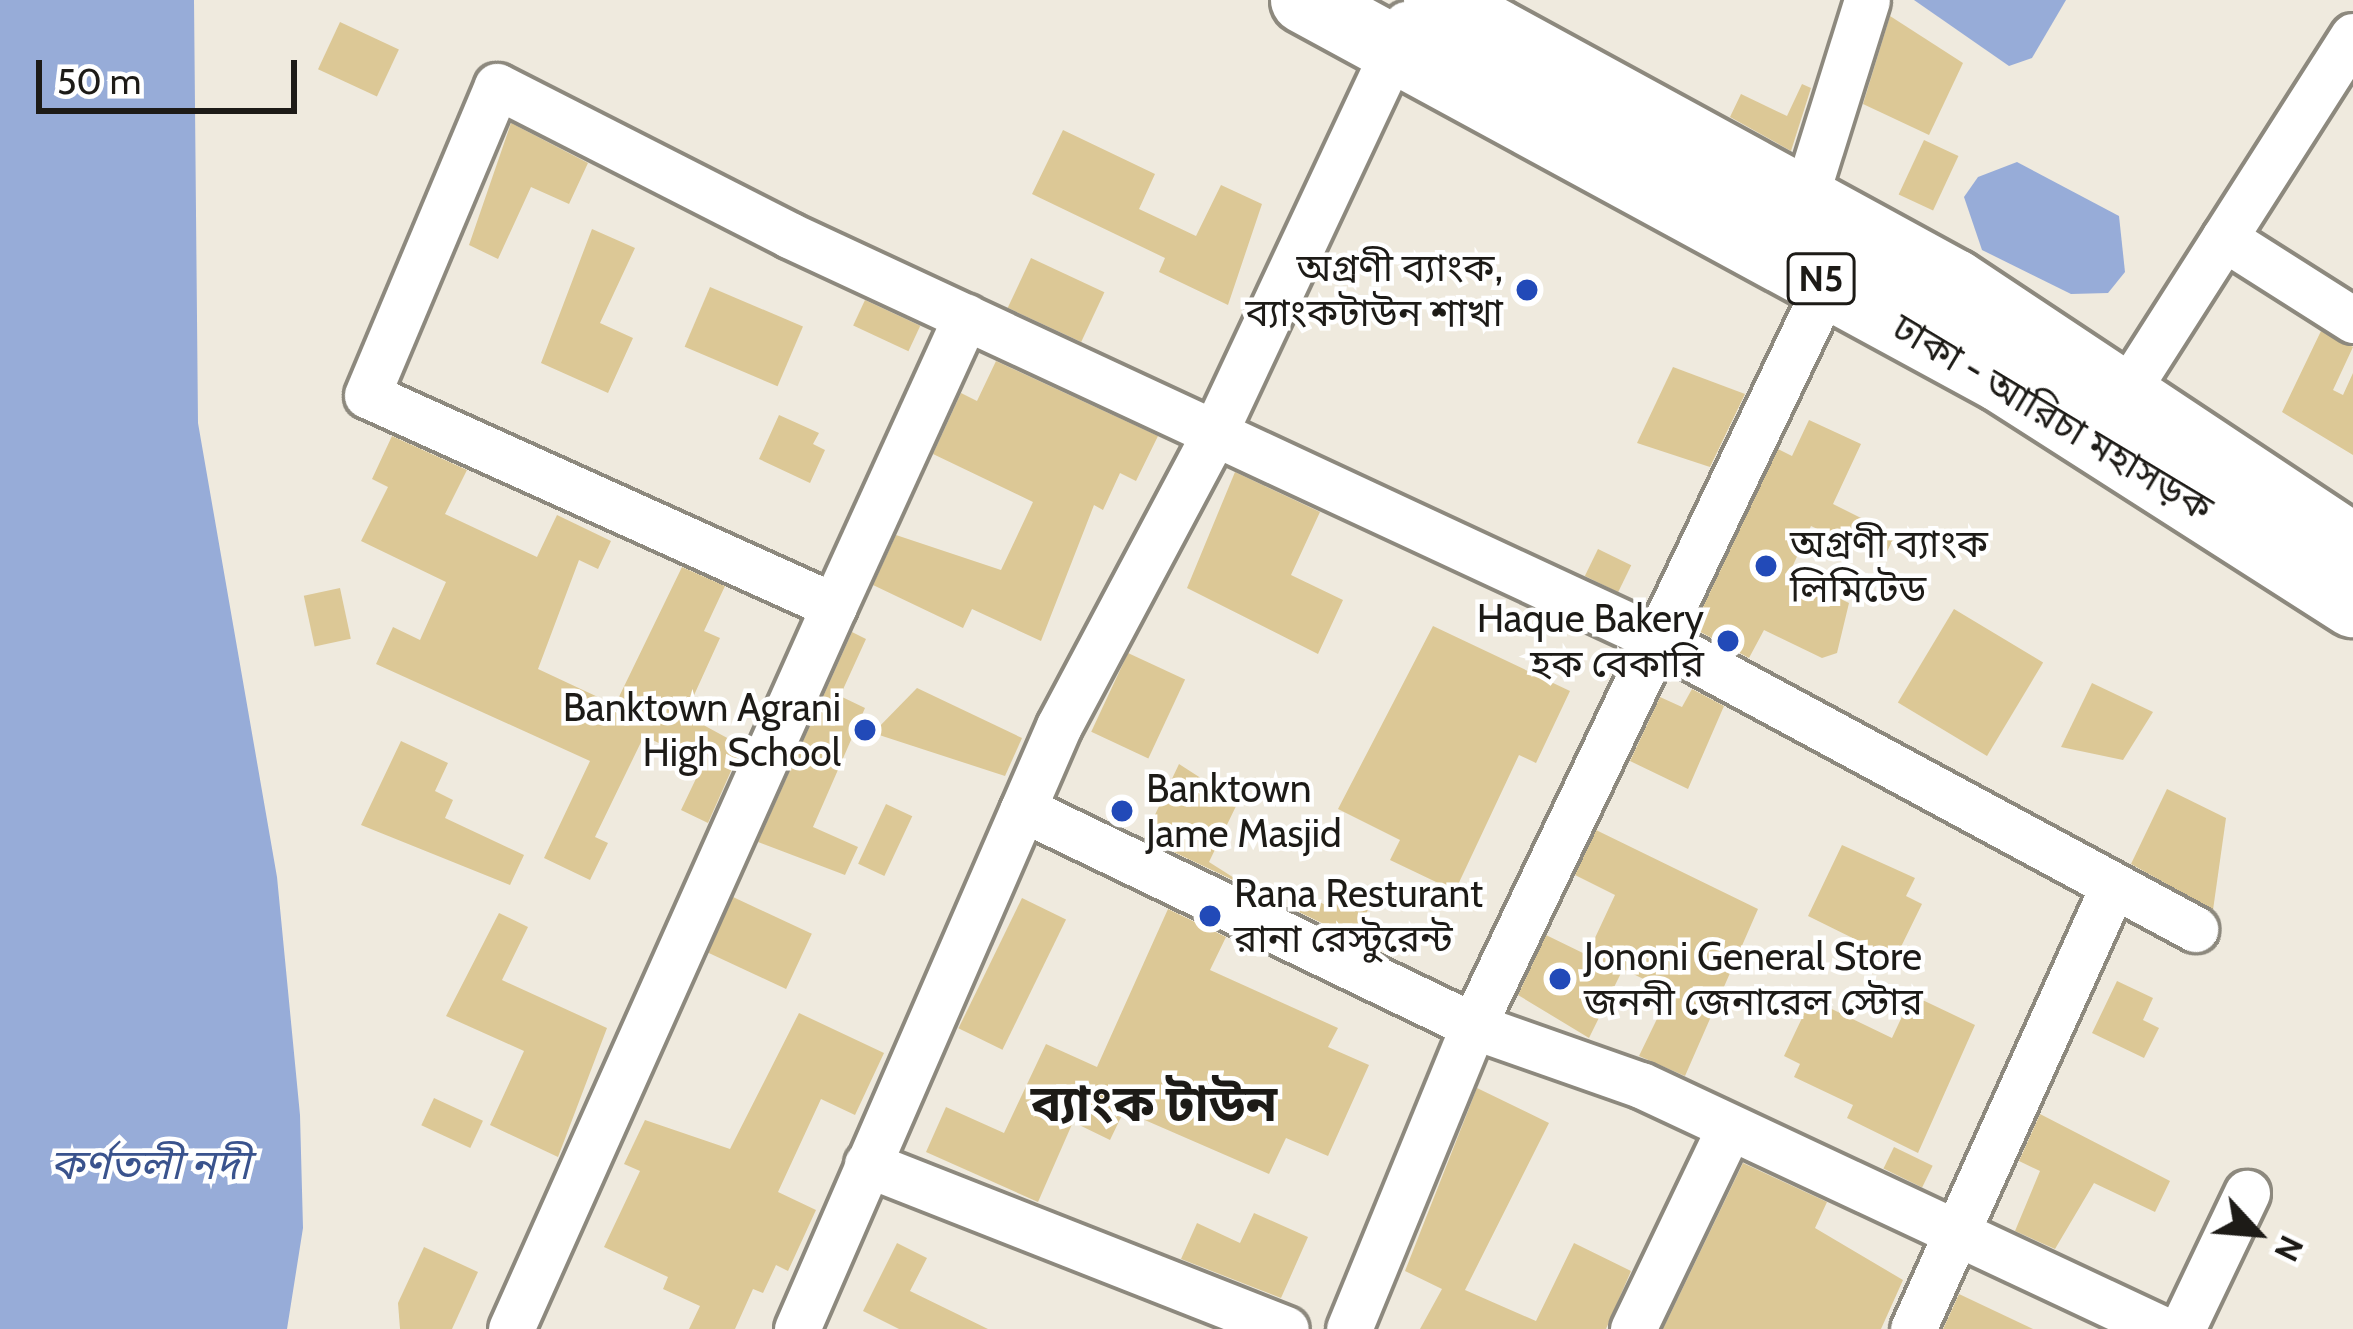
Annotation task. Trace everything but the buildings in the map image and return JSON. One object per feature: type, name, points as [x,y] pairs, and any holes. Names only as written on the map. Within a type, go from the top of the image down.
[{"type":"highway","name":"ঢাকা - আরিচা মহাসড়ক","points":[[1304,0],[1417,15],[1829,236],[2344,569]]},
{"type":"highway","name":"ঢাকা - আরিচা মহাসড়ক","points":[[1417,15],[2126,392],[2344,569]]},
{"type":"street","points":[[1349,1329],[1473,1026],[1653,637],[1829,236],[1867,0]]},
{"type":"street","points":[[797,1329],[1023,809],[1213,436],[1417,15]]},
{"type":"street","points":[[2126,392],[2353,36]]},
{"type":"street","points":[[834,606],[368,395],[496,86],[1213,436],[1653,637],[2112,889],[2195,929]]},
{"type":"street","points":[[2224,238],[2353,320]]},
{"type":"street","points":[[512,1329],[966,317]]},
{"type":"street","points":[[1023,809],[1473,1026],[1641,1085],[2162,1329]]},
{"type":"street","points":[[1913,1329],[2112,889]]},
{"type":"street","points":[[1633,1329],[1729,1130]]},
{"type":"street","points":[[867,1164],[1286,1329]]},
{"type":"street","points":[[2182,1329],[2247,1193]]},
{"type":"water","name":"কর্ণতলী নদী","points":[[0,0],[194,0],[198,423],[277,877],[300,1115],[303,1228],[287,1329],[0,1329]]},
{"type":"water","points":[[1914,0],[2066,0],[2032,58],[2009,66]]},
{"type":"water","points":[[2017,162],[2119,216],[2125,272],[2108,293],[2071,294],[1982,250],[1964,197],[1978,177]]},
{"type":"place","name":"অগ্রণী ব্যাংক, ব্যাংকটাউন শাখা","points":[[1527,290]]},
{"type":"place","name":"অগ্রণী ব্যাংক লিমিটেড","points":[[1766,566]]},
{"type":"place","name":"Haque Bakery হক বেকারি","points":[[1728,641]]},
{"type":"place","name":"Banktown Agrani High School","points":[[865,730]]},
{"type":"place","name":"Banktown Jame Masjid","points":[[1122,811]]},
{"type":"place","name":"Rana Resturant রানা রেস্টুরেন্ট","points":[[1210,916]]},
{"type":"place","name":"Jononi General Store জননী জেনারেল স্টোর","points":[[1560,979]]},
{"type":"district","name":"ব্যাংক টাউন","points":[[1154,1103]]}]
